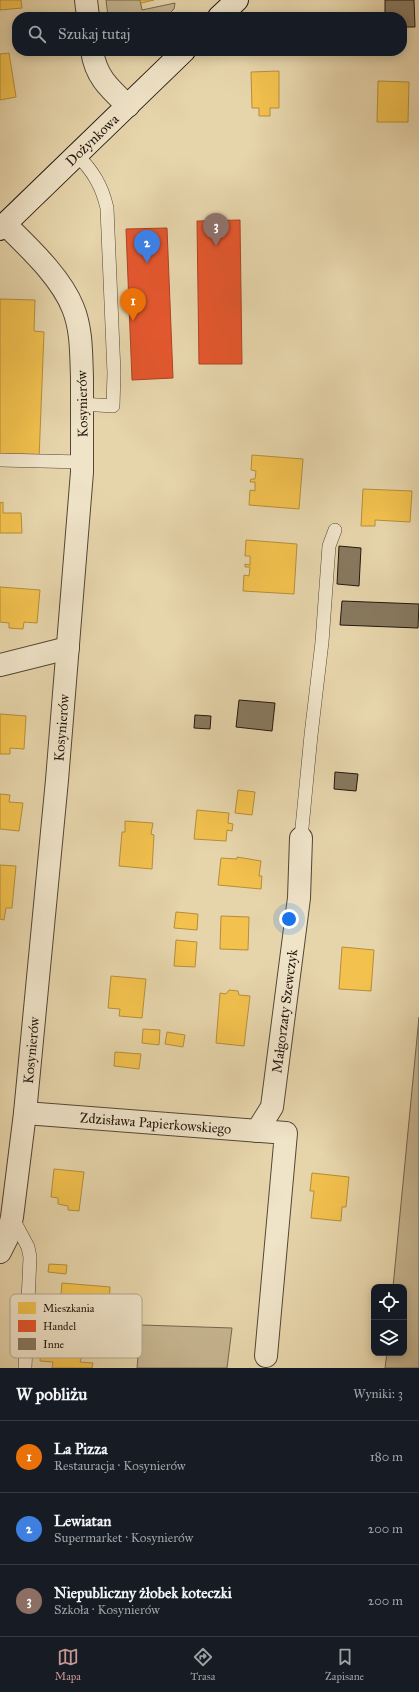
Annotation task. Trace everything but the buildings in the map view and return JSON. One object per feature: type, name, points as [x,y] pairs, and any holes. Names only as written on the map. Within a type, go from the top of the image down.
[{"type":"street","points":[[86,0],[87,12]]},
{"type":"street","points":[[224,12],[237,0]]},
{"type":"street","points":[[93,56],[94,65],[98,74],[112,91],[128,106]]},
{"type":"street","name":"Dożynkowa","points":[[3,226],[179,56]]},
{"type":"street","name":"Kosynierów","points":[[0,1252],[7,1238],[12,1217],[25,1113],[57,780],[82,462],[81,346],[79,330],[73,308],[50,272],[3,226]]},
{"type":"street","points":[[0,665],[68,648]]},
{"type":"street","name":"Małgorzaty Szewczyk","points":[[257,1132],[272,1107],[299,898],[301,838]]},
{"type":"street","name":"Zdzisława Papierkowskiego","points":[[25,1113],[257,1132],[286,1133],[266,1356]]},
{"type":"lane","points":[[77,155],[86,164],[104,192],[107,208],[114,373],[113,406],[82,404]]},
{"type":"lane","points":[[0,460],[82,462]]},
{"type":"lane","points":[[301,838],[322,642],[329,546],[335,530]]},
{"type":"lane","points":[[12,1217],[28,1247],[30,1257],[28,1294]]},
{"type":"lane","points":[[25,1358],[25,1368]]},
{"type":"shaded area","points":[[106,0],[140,0],[142,10],[175,3],[174,9],[171,12],[107,12]]},
{"type":"shaded area","points":[[419,1017],[419,1368],[385,1368],[387,1356],[407,1356],[407,1284],[393,1284]]},
{"type":"shaded area","points":[[142,1325],[232,1328],[227,1368],[137,1368],[138,1358],[142,1358]]},
{"type":"place","name":"Niepubliczny żłobek koteczki","points":[[216,246]]},
{"type":"place","name":"Lewiatan","points":[[147,263]]},
{"type":"place","name":"La Pizza","points":[[133,321]]}]
